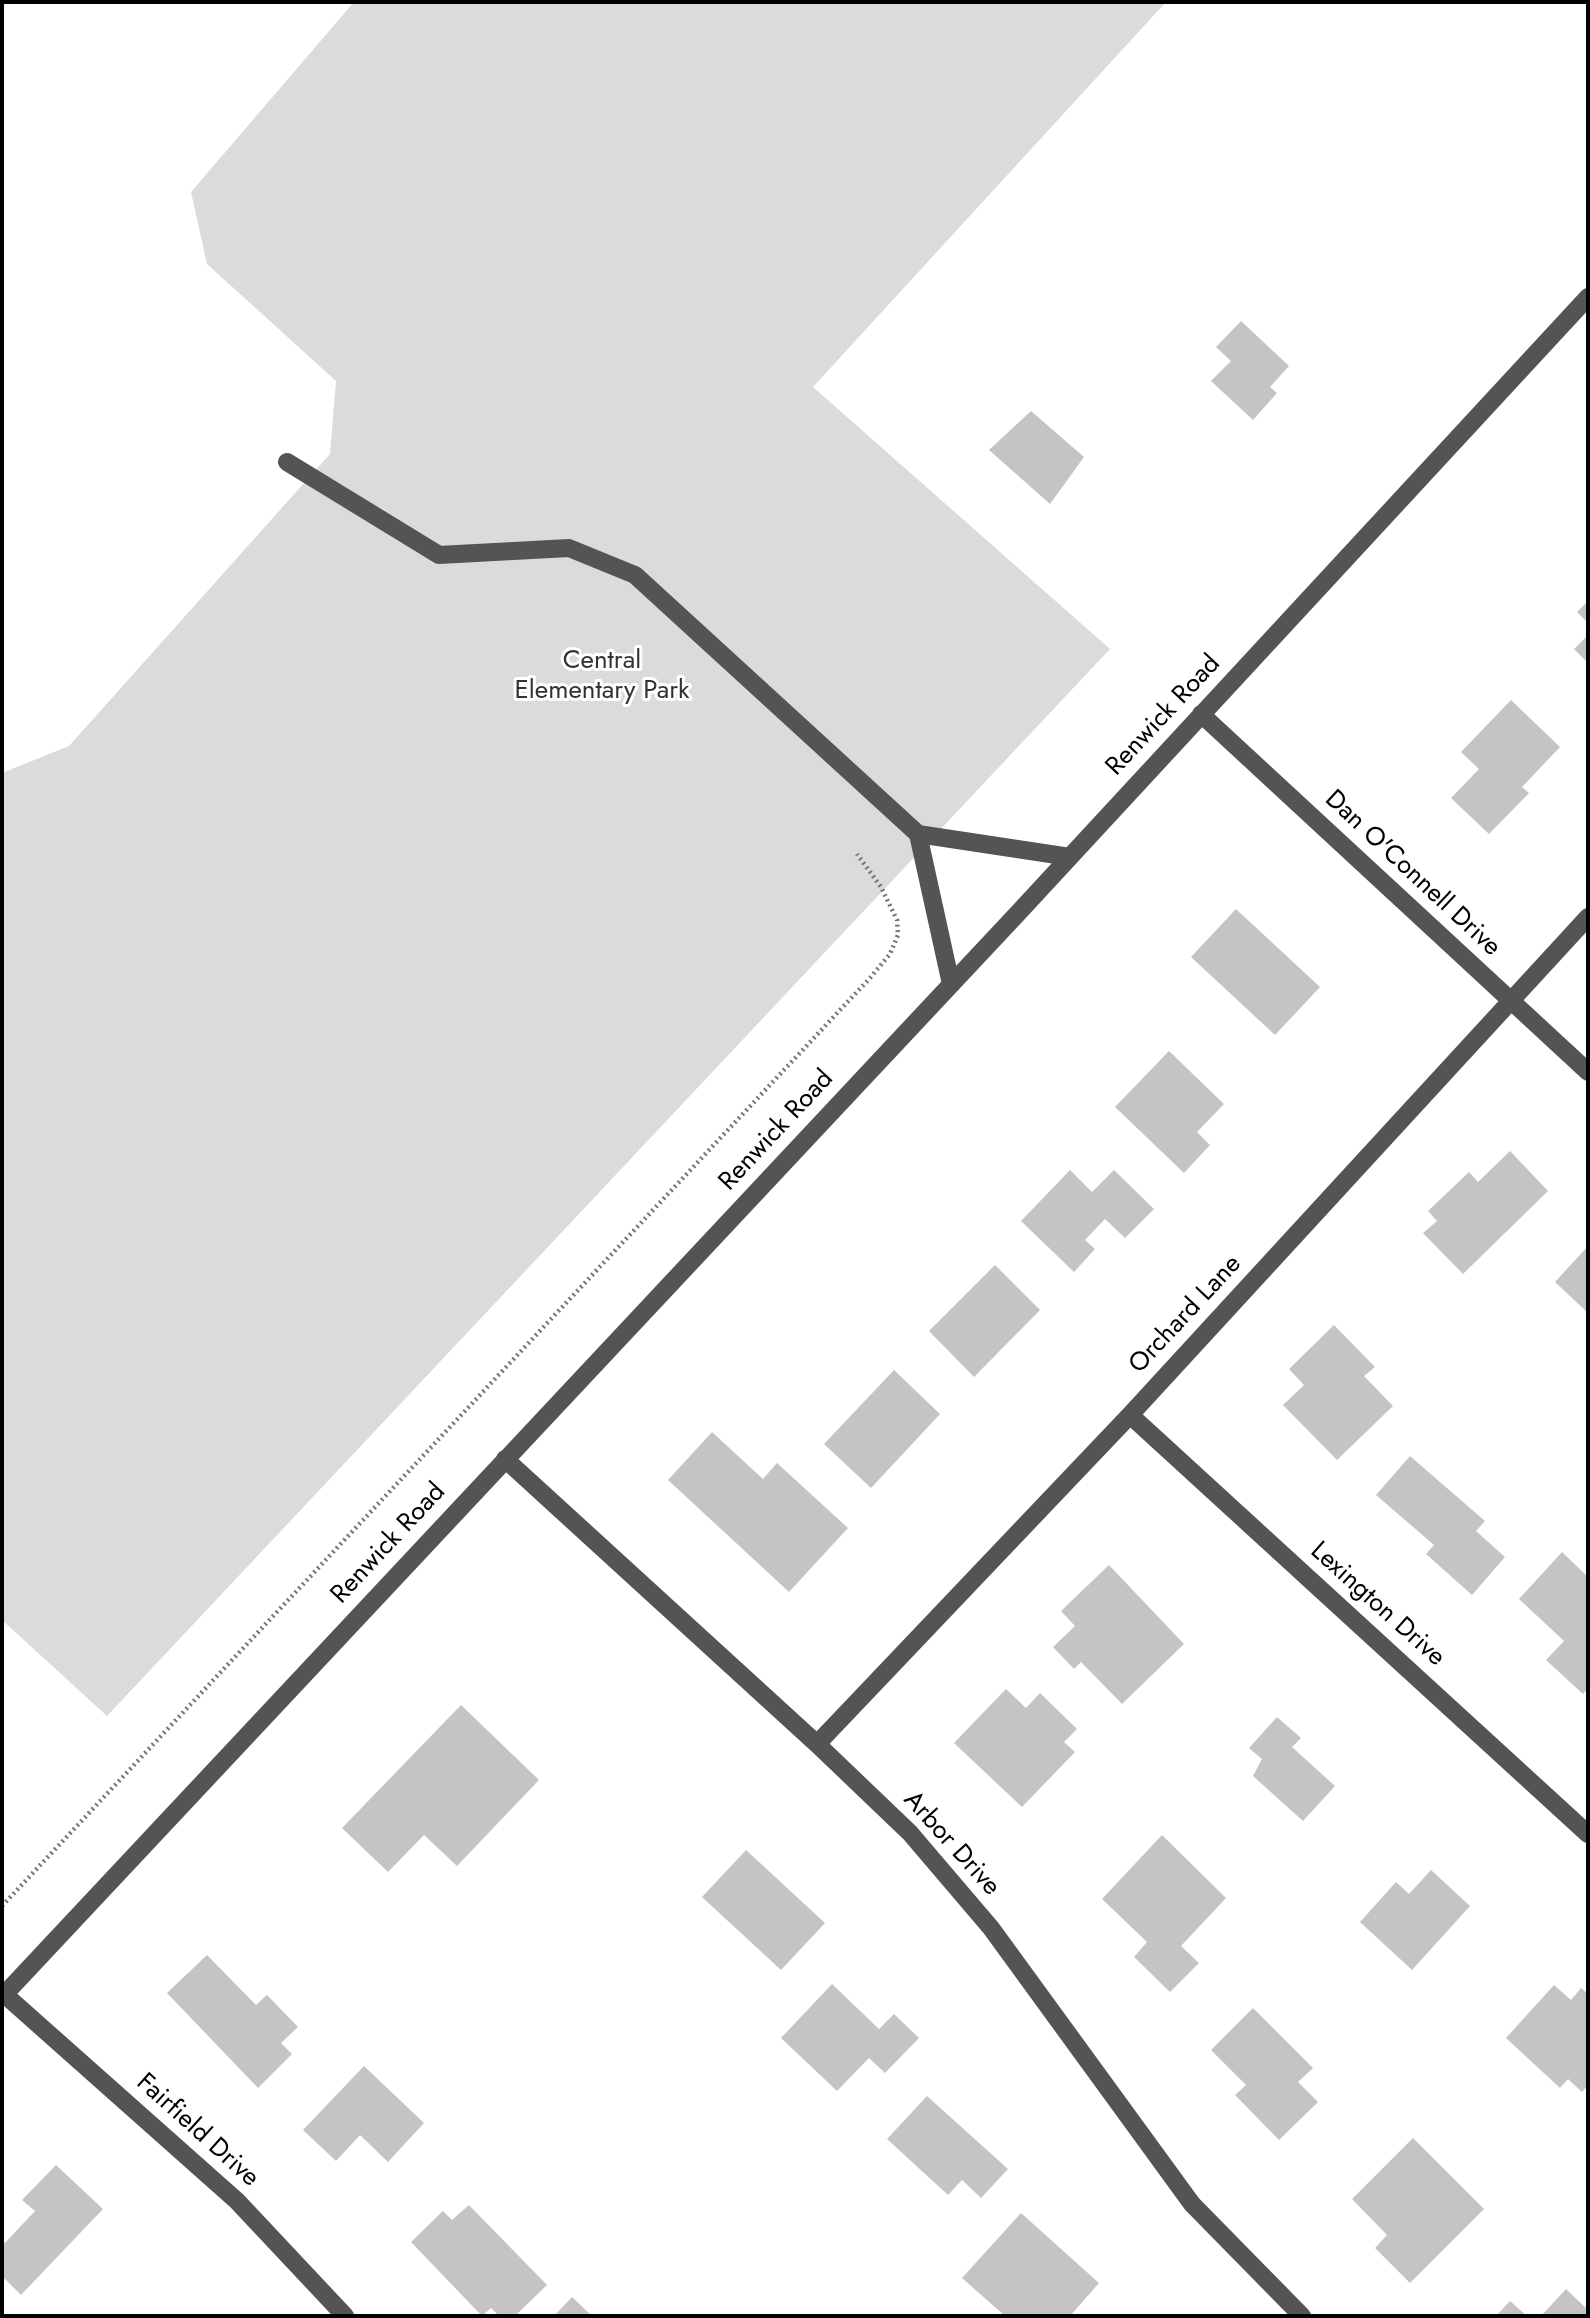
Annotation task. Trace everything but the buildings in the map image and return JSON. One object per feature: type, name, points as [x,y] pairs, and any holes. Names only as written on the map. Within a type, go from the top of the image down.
[{"type":"street","name":"Renwick Road","points":[[3,1996],[1070,857],[1588,297]]},
{"type":"street","points":[[288,462],[439,555],[569,548],[635,575],[918,834],[1070,857]]},
{"type":"street","name":"Dan O'Connell Drive","points":[[1201,714],[1588,1072]]},
{"type":"street","points":[[918,834],[951,984]]},
{"type":"street","name":"Orchard Lane","points":[[817,1744],[1130,1415],[1588,917]]},
{"type":"street","name":"Lexington Drive","points":[[1130,1415],[1588,1834]]},
{"type":"street","name":"Arbor Drive","points":[[505,1459],[817,1744],[910,1833],[991,1928],[1192,2204],[1303,2316]]},
{"type":"street","name":"Fairfield Drive","points":[[3,1996],[237,2202],[345,2316]]},
{"type":"path","points":[[2,1906],[883,962],[898,935],[897,920],[881,887],[857,854]]},
{"type":"green space","name":"Central Elementary Park","points":[[354,2],[1166,2],[813,387],[1110,649],[107,1716],[2,1620],[2,773],[69,746],[330,454],[336,381],[207,264],[191,192]]}]
